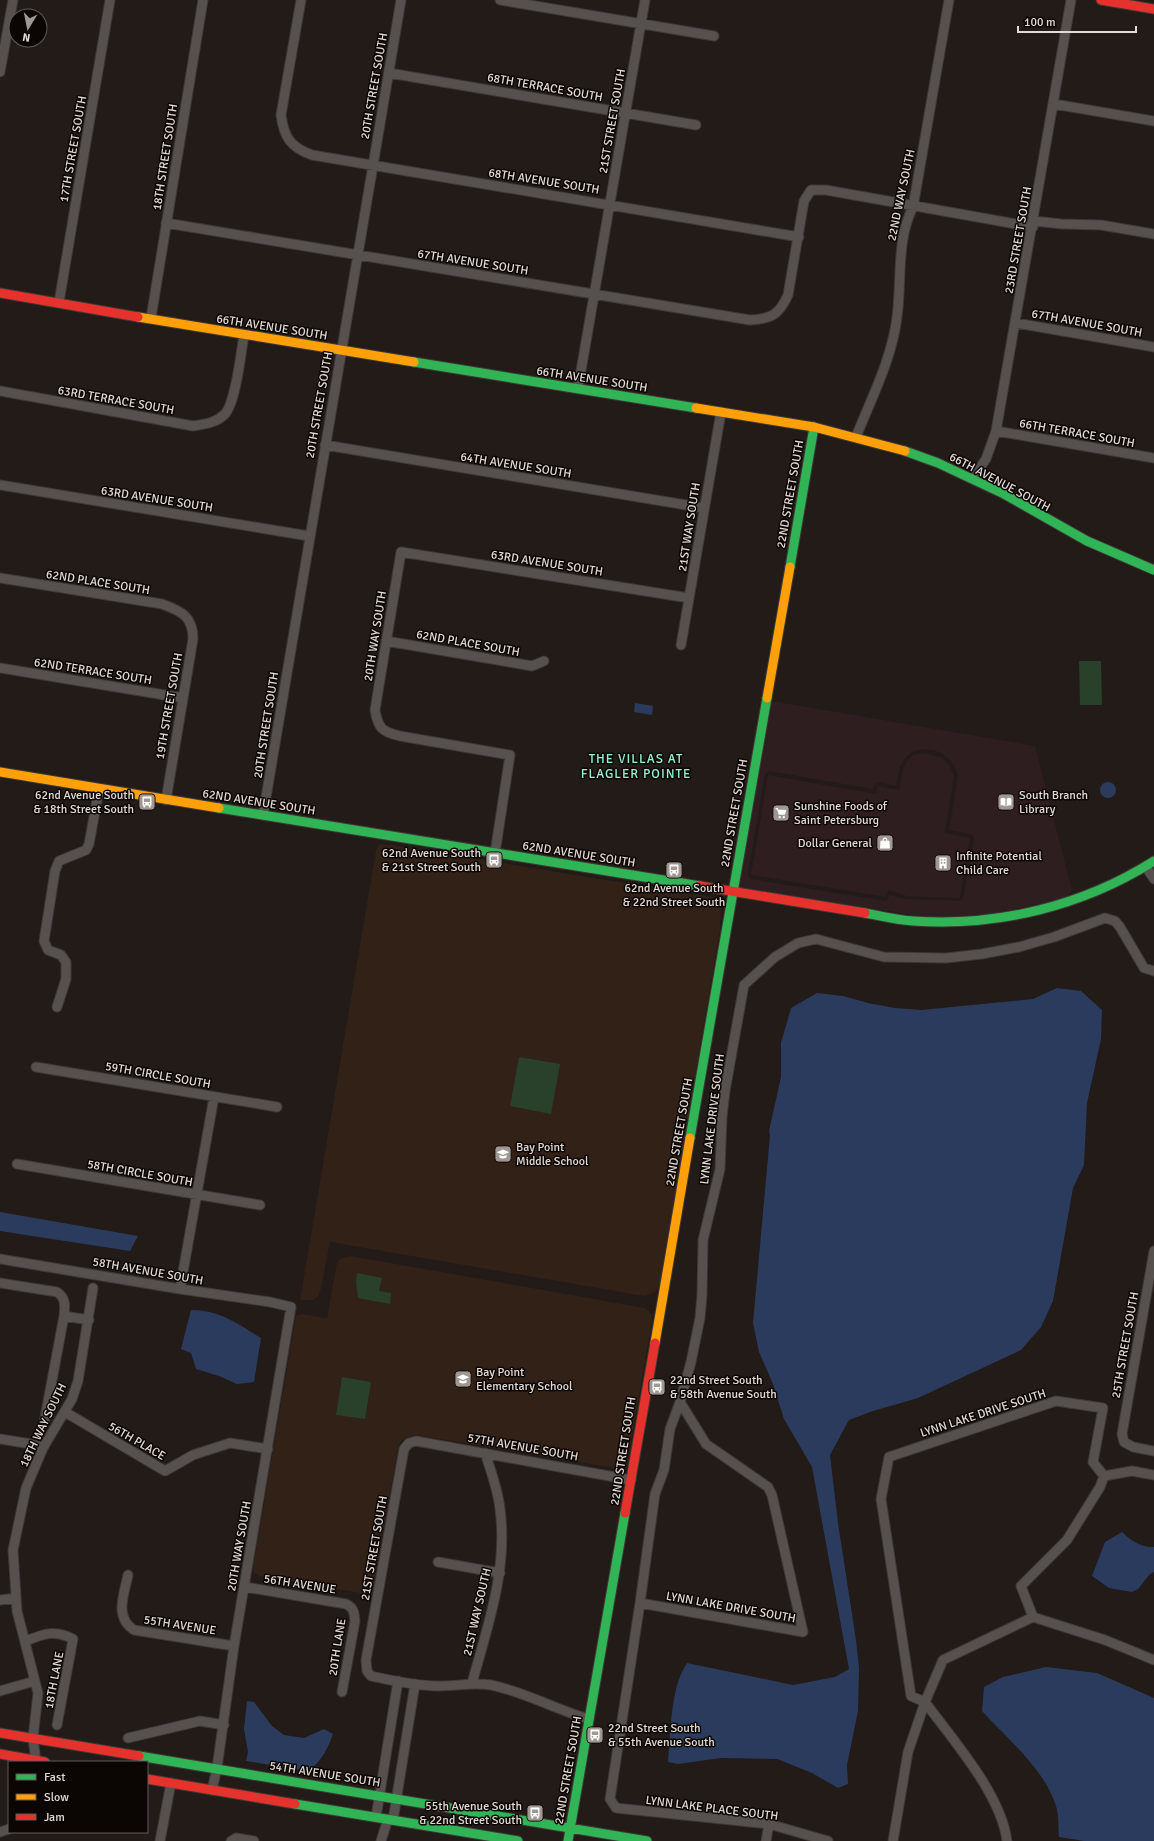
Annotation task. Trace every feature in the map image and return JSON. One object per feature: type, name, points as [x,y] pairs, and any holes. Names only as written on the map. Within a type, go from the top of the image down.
[{"type":"street","points":[[0,72],[13,0]]},
{"type":"street","name":"17TH STREET SOUTH","points":[[59,302],[110,0]]},
{"type":"street","name":"18TH STREET SOUTH","points":[[151,318],[203,0]]},
{"type":"street","name":"68TH AVENUE SOUTH","points":[[301,0],[281,115],[283,130],[288,141],[300,151],[312,155],[611,204],[799,237]]},
{"type":"street","name":"20TH STREET SOUTH","points":[[263,815],[309,536],[401,0]]},
{"type":"street","points":[[500,0],[714,36]]},
{"type":"street","name":"21ST STREET SOUTH","points":[[578,388],[611,204],[645,0]]},
{"type":"street","name":"22ND WAY SOUTH","points":[[856,437],[891,347],[897,318],[902,251],[906,221],[913,207],[949,0]]},
{"type":"street","name":"23RD STREET SOUTH","points":[[973,478],[986,459],[996,431],[1071,0]]},
{"type":"street","points":[[1101,0],[1154,9]]},
{"type":"street","name":"68TH TERRACE SOUTH","points":[[389,73],[696,125]]},
{"type":"street","points":[[1054,104],[1154,121]]},
{"type":"street","points":[[799,237],[804,201],[811,190],[826,190],[913,207],[1033,224],[1101,225],[1154,234]]},
{"type":"street","name":"67TH AVENUE SOUTH","points":[[166,223],[750,320],[765,319],[775,314],[784,304],[788,295],[799,237]]},
{"type":"street","name":"66TH AVENUE SOUTH","points":[[0,293],[244,335],[814,427],[856,437],[938,463],[973,478],[1087,541],[1154,570]]},
{"type":"street","name":"67TH AVENUE SOUTH","points":[[1016,323],[1154,346]]},
{"type":"street","name":"63RD TERRACE SOUTH","points":[[0,391],[193,426],[205,424],[216,421],[226,413],[232,400],[244,335]]},
{"type":"street","name":"21ST WAY SOUTH","points":[[681,645],[721,412]]},
{"type":"street","name":"22ND STREET SOUTH","points":[[568,1841],[632,1480],[646,1385],[814,427]]},
{"type":"street","name":"66TH TERRACE SOUTH","points":[[996,431],[1154,458]]},
{"type":"street","name":"64TH AVENUE SOUTH","points":[[325,445],[704,508]]},
{"type":"street","name":"63RD AVENUE SOUTH","points":[[0,485],[309,536]]},
{"type":"street","name":"63RD AVENUE SOUTH","points":[[401,552],[690,598]]},
{"type":"street","name":"20TH WAY SOUTH","points":[[401,552],[375,710],[378,723],[386,733],[510,755],[495,852]]},
{"type":"street","name":"62ND PLACE SOUTH","points":[[0,578],[162,604],[179,610],[188,618]]},
{"type":"street","name":"19TH STREET SOUTH","points":[[166,800],[193,639],[193,627],[188,618]]},
{"type":"street","name":"62ND PLACE SOUTH","points":[[386,641],[532,666],[544,661]]},
{"type":"street","name":"62ND TERRACE SOUTH","points":[[0,668],[183,698]]},
{"type":"street","name":"62ND AVENUE SOUTH","points":[[0,772],[912,920],[947,922],[978,921],[1018,916],[1069,902],[1103,889],[1150,864]]},
{"type":"street","points":[[57,1007],[66,979],[66,962],[61,955],[48,950],[44,941],[55,871],[59,861],[86,850],[99,789]]},
{"type":"street","points":[[1150,864],[1154,879]]},
{"type":"street","name":"LYNN LAKE DRIVE SOUTH","points":[[640,1603],[803,1632],[772,1495],[768,1487],[706,1444],[680,1402],[691,1362],[700,1318],[704,1240],[720,1169],[722,1117],[725,1090],[744,985],[775,957],[798,943],[816,939],[884,957],[946,958],[982,954],[1019,947],[1054,937],[1105,918],[1115,921],[1120,927],[1144,968],[1154,971]]},
{"type":"street","name":"59TH CIRCLE SOUTH","points":[[36,1067],[276,1107]]},
{"type":"street","points":[[180,1289],[214,1097]]},
{"type":"street","name":"58TH CIRCLE SOUTH","points":[[16,1164],[260,1205]]},
{"type":"street","name":"25TH STREET SOUTH","points":[[1154,1251],[1122,1434],[1124,1442],[1132,1447],[1154,1450]]},
{"type":"street","name":"58TH AVENUE SOUTH","points":[[0,1259],[180,1289],[270,1302],[291,1307]]},
{"type":"street","points":[[0,1283],[57,1292],[62,1296],[65,1302],[64,1316],[44,1423]]},
{"type":"street","name":"18TH WAY SOUTH","points":[[39,1761],[33,1738],[38,1693],[18,1611],[14,1550],[26,1488],[43,1448],[72,1399],[78,1381],[93,1288]]},
{"type":"street","name":"20TH WAY SOUTH","points":[[212,1790],[224,1725],[234,1646],[291,1307]]},
{"type":"street","points":[[64,1316],[89,1320]]},
{"type":"street","name":"LYNN LAKE DRIVE SOUTH","points":[[925,1702],[911,1696],[881,1499],[888,1457],[1056,1401],[1102,1408],[1093,1462],[1104,1476]]},
{"type":"street","points":[[640,1603],[655,1494],[664,1470],[670,1429],[680,1402]]},
{"type":"street","name":"56TH PLACE","points":[[65,1412],[165,1471],[193,1455],[230,1442],[268,1449]]},
{"type":"street","points":[[0,1439],[31,1444],[43,1448]]},
{"type":"street","name":"57TH AVENUE SOUTH","points":[[409,1443],[416,1441],[632,1480]]},
{"type":"street","name":"21ST STREET SOUTH","points":[[398,1681],[371,1676],[367,1671],[366,1660],[404,1449],[409,1443]]},
{"type":"street","name":"21ST WAY SOUTH","points":[[472,1682],[488,1627],[500,1573],[502,1550],[500,1508],[485,1453]]},
{"type":"street","points":[[1033,1617],[1021,1586],[1067,1540],[1100,1487],[1104,1476],[1132,1471],[1154,1475]]},
{"type":"street","points":[[438,1562],[500,1573]]},
{"type":"street","name":"55TH AVENUE","points":[[128,1575],[121,1610],[122,1618],[126,1625],[134,1630],[234,1646]]},
{"type":"street","name":"56TH AVENUE","points":[[245,1587],[346,1604],[351,1607]]},
{"type":"street","points":[[0,1600],[16,1598]]},
{"type":"street","name":"LYNN LAKE PLACE SOUTH","points":[[640,1603],[610,1799],[616,1808],[769,1824],[828,1841]]},
{"type":"street","name":"20TH LANE","points":[[342,1692],[355,1621],[354,1611],[351,1607]]},
{"type":"street","points":[[893,1841],[908,1752],[925,1702],[943,1660],[1033,1617],[1105,1640],[1154,1660]]},
{"type":"street","name":"18TH LANE","points":[[26,1641],[45,1633],[63,1635],[73,1639],[57,1725]]},
{"type":"street","points":[[0,1691],[35,1681]]},
{"type":"street","points":[[376,1817],[398,1681],[415,1684],[453,1686],[472,1682],[508,1689],[527,1695],[569,1713],[589,1719]]},
{"type":"street","points":[[382,1841],[396,1798],[415,1684]]},
{"type":"street","points":[[925,1702],[973,1768],[997,1806],[1007,1841]]},
{"type":"street","points":[[128,1738],[200,1721],[224,1725]]},
{"type":"street","name":"54TH AVENUE SOUTH","points":[[0,1733],[379,1795],[646,1841]]},
{"type":"street","points":[[0,1754],[34,1761]]},
{"type":"street","points":[[148,1779],[518,1841]]},
{"type":"street","points":[[160,1841],[171,1783]]},
{"type":"street","points":[[766,1841],[769,1824]]},
{"type":"street","points":[[231,1841],[236,1838],[254,1841]]},
{"type":"shaded area","points":[[772,701],[1035,746],[1072,890],[1066,898],[994,914],[926,917],[737,887]],"holes":[[[923,749],[934,750],[943,754],[951,761],[958,776],[949,830],[971,834],[974,839],[963,898],[959,901],[906,899],[890,895],[886,901],[750,879],[748,874],[765,774],[769,771],[873,789],[874,785],[879,782],[896,786],[900,767],[905,758],[912,752]]]},
{"type":"shaded area","points":[[923,753],[941,757],[948,763],[954,776],[945,833],[970,838],[960,898],[907,896],[889,890],[886,897],[751,875],[768,775],[876,794],[878,786],[899,790],[903,769],[907,761],[913,755]]},
{"type":"shaded area","name":"Bay Point Middle School","points":[[379,844],[712,897],[718,901],[721,907],[720,930],[659,1287],[655,1292],[644,1296],[330,1242],[321,1289],[318,1296],[314,1300],[300,1300],[376,850]]},
{"type":"shaded area","name":"Bay Point Elementary School","points":[[351,1256],[645,1308],[649,1311],[652,1315],[652,1321],[626,1470],[417,1435],[408,1437],[401,1441],[398,1448],[372,1595],[259,1576],[254,1573],[253,1567],[296,1316],[302,1314],[327,1318],[337,1262],[342,1258]]},
{"type":"green space","points":[[1079,661],[1101,661],[1102,705],[1080,705]]},
{"type":"green space","points":[[519,1057],[560,1064],[551,1114],[510,1106]]},
{"type":"green space","points":[[357,1273],[382,1278],[379,1291],[391,1293],[390,1304],[358,1298],[356,1282]]},
{"type":"green space","points":[[342,1377],[371,1382],[365,1419],[336,1415]]},
{"type":"water","points":[[635,703],[653,706],[652,715],[634,712]]},
{"type":"water","points":[[1108,782],[1115,787],[1116,790],[1111,797],[1108,798],[1101,793],[1100,790],[1105,783]]},
{"type":"water","points":[[1057,988],[1081,991],[1102,1010],[1101,1039],[1087,1103],[1084,1165],[1073,1188],[1053,1301],[1041,1327],[1021,1350],[918,1398],[873,1411],[849,1420],[830,1455],[838,1523],[859,1668],[858,1711],[847,1765],[848,1784],[838,1788],[812,1773],[777,1759],[721,1758],[678,1764],[668,1762],[674,1697],[681,1673],[687,1663],[793,1685],[835,1677],[849,1669],[812,1467],[784,1419],[773,1384],[759,1352],[753,1323],[770,1135],[769,1131],[781,1077],[781,1043],[791,1008],[817,993],[843,996],[895,1008],[921,1010],[1033,999]]},
{"type":"water","points":[[0,1212],[138,1236],[130,1251],[0,1231]]},
{"type":"water","points":[[191,1310],[211,1312],[220,1315],[261,1338],[254,1382],[237,1384],[219,1376],[196,1369],[191,1353],[181,1349]]},
{"type":"water","points":[[1122,1532],[1136,1543],[1154,1547],[1154,1572],[1150,1574],[1138,1589],[1132,1592],[1109,1588],[1092,1576],[1105,1542]]},
{"type":"water","points":[[1046,1667],[1097,1673],[1154,1698],[1154,1841],[1084,1841],[1059,1837],[1056,1806],[1043,1779],[1024,1755],[982,1711],[984,1687],[1003,1677]]},
{"type":"water","points":[[247,1701],[254,1702],[272,1726],[284,1735],[304,1738],[324,1729],[333,1734],[326,1750],[313,1767],[308,1771],[246,1761],[248,1752],[244,1729]]},
{"type":"traffic: fast","points":[[414,362],[696,408]]},
{"type":"traffic: fast","points":[[790,567],[814,427]]},
{"type":"traffic: fast","points":[[905,451],[938,463],[1004,494],[1087,541],[1154,570]]},
{"type":"traffic: fast","points":[[690,1138],[767,698]]},
{"type":"traffic: fast","points":[[219,808],[700,886]]},
{"type":"traffic: fast","points":[[865,913],[889,918],[945,922],[1007,917],[1069,901],[1098,890],[1127,877],[1154,861]]},
{"type":"traffic: fast","points":[[568,1841],[625,1513]]},
{"type":"traffic: fast","points":[[139,1756],[647,1841]]},
{"type":"traffic: fast","points":[[295,1804],[518,1841]]},
{"type":"traffic: slow","points":[[138,317],[414,362]]},
{"type":"traffic: slow","points":[[696,408],[814,427],[905,451]]},
{"type":"traffic: slow","points":[[767,698],[790,567]]},
{"type":"traffic: slow","points":[[0,772],[219,808]]},
{"type":"traffic: slow","points":[[655,1343],[690,1138]]},
{"type":"traffic: jam","points":[[1101,0],[1154,9]]},
{"type":"traffic: jam","points":[[0,293],[138,317]]},
{"type":"traffic: jam","points":[[700,886],[865,913]]},
{"type":"traffic: jam","points":[[625,1513],[655,1343]]},
{"type":"traffic: jam","points":[[0,1733],[139,1756]]},
{"type":"traffic: jam","points":[[0,1754],[39,1761]]},
{"type":"traffic: jam","points":[[148,1779],[295,1804]]},
{"type":"place","name":"62nd Avenue South & 18th Street South","points":[[147,802]]},
{"type":"place","name":"South Branch Library","points":[[1006,802]]},
{"type":"place","name":"Sunshine Foods of Saint Petersburg","points":[[781,813]]},
{"type":"place","name":"Dollar General","points":[[885,843]]},
{"type":"place","name":"62nd Avenue South & 21st Street South","points":[[494,860]]},
{"type":"place","name":"Infinite Potential Child Care","points":[[943,863]]},
{"type":"place","name":"62nd Avenue South & 22nd Street South","points":[[674,870]]},
{"type":"place","name":"Bay Point Middle School","points":[[503,1154]]},
{"type":"place","name":"Bay Point Elementary School","points":[[463,1379]]},
{"type":"place","name":"22nd Street South & 58th Avenue South","points":[[657,1387]]},
{"type":"place","name":"22nd Street South & 55th Avenue South","points":[[595,1735]]},
{"type":"place","name":"55th Avenue South & 22nd Street South","points":[[535,1813]]},
{"type":"district","name":"THE VILLAS AT FLAGLER POINTE","points":[[636,766]]}]
